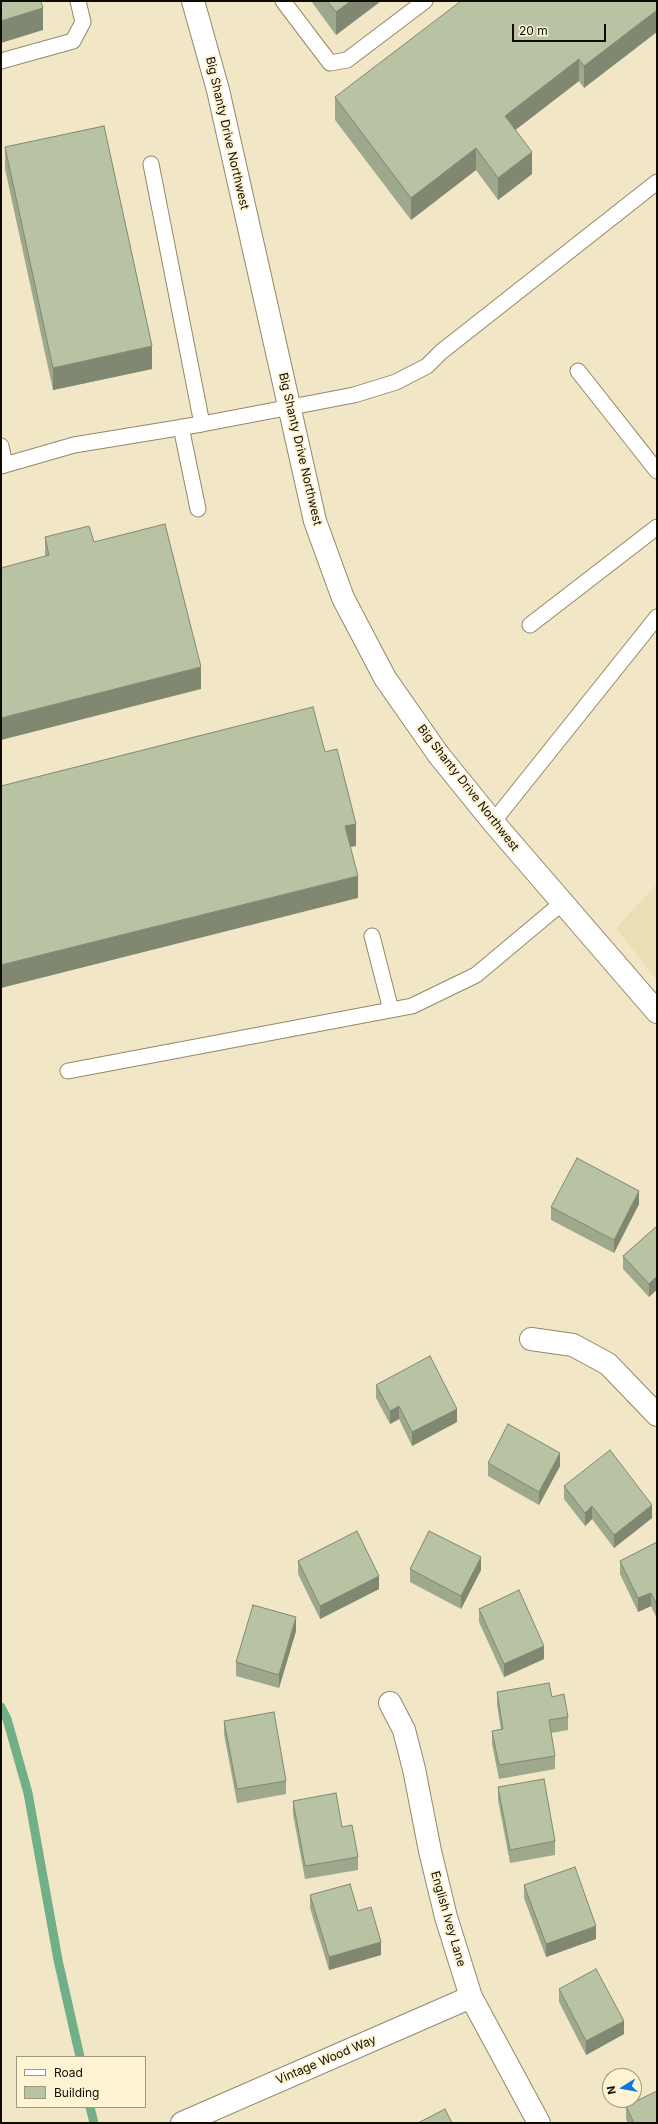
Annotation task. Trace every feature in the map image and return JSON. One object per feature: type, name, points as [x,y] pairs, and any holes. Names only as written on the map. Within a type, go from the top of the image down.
[{"type":"street","name":"Big Shanty Drive Northwest","points":[[193,1],[218,90],[314,521],[343,598],[385,678],[438,754],[493,822],[657,1012]]},
{"type":"street","points":[[531,1339],[573,1345],[608,1364],[657,1415]]},
{"type":"street","name":"English Ivey Lane","points":[[390,1703],[404,1730],[446,1917],[471,1997],[539,2123]]},
{"type":"street","name":"Vintage Wood Way","points":[[182,2123],[471,1997]]},
{"type":"lane","points":[[1,61],[73,41],[83,22],[78,1]]},
{"type":"lane","points":[[283,1],[330,62],[347,60],[425,1]]},
{"type":"lane","points":[[151,164],[202,424]]},
{"type":"lane","points":[[1,446],[3,466],[74,445],[202,424],[289,407],[377,389],[396,382],[427,366],[441,352],[657,182]]},
{"type":"lane","points":[[578,370],[657,471]]},
{"type":"lane","points":[[181,427],[198,509]]},
{"type":"lane","points":[[530,625],[657,527]]},
{"type":"lane","points":[[493,822],[657,617]]},
{"type":"lane","points":[[68,1071],[412,1006],[476,976],[562,903]]},
{"type":"lane","points":[[372,936],[391,1010]]},
{"type":"shaded area","points":[[657,884],[657,980],[616,928]]},
{"type":"building","points":[[1,1],[41,1],[43,8],[1,21]]},
{"type":"building","points":[[327,1],[351,1],[336,12]]},
{"type":"building","points":[[461,1],[657,1],[657,10],[584,66],[579,59],[505,116],[532,152],[498,178],[476,148],[411,198],[335,97]]},
{"type":"building","points":[[104,126],[152,346],[53,368],[5,147]]},
{"type":"building","points":[[165,524],[201,667],[1,718],[1,568],[49,555],[45,537],[89,526],[94,542]]},
{"type":"building","points":[[313,707],[325,752],[337,749],[356,824],[345,826],[358,876],[1,965],[1,786]]},
{"type":"building","points":[[577,1158],[639,1191],[614,1240],[551,1207]]},
{"type":"building","points":[[657,1226],[657,1276],[649,1284],[623,1256]]},
{"type":"building","points":[[430,1356],[457,1409],[412,1432],[399,1406],[390,1411],[376,1385]]},
{"type":"building","points":[[508,1424],[560,1453],[539,1492],[488,1463]]},
{"type":"building","points":[[610,1450],[652,1505],[614,1535],[592,1506],[585,1513],[564,1486]]},
{"type":"building","points":[[357,1531],[379,1576],[320,1606],[298,1561]]},
{"type":"building","points":[[429,1531],[481,1557],[461,1596],[410,1569]]},
{"type":"building","points":[[657,1542],[657,1605],[651,1593],[638,1598],[620,1561]]},
{"type":"building","points":[[519,1590],[544,1646],[504,1664],[479,1609]]},
{"type":"building","points":[[253,1605],[296,1617],[279,1675],[236,1662]]},
{"type":"building","points":[[549,1683],[552,1697],[564,1694],[568,1717],[549,1720],[555,1756],[499,1765],[492,1731],[503,1729],[497,1692]]},
{"type":"building","points":[[274,1712],[286,1781],[237,1789],[224,1721]]},
{"type":"building","points":[[544,1779],[555,1841],[510,1850],[498,1787]]},
{"type":"building","points":[[336,1793],[342,1827],[352,1825],[358,1857],[305,1866],[293,1801]]},
{"type":"building","points":[[575,1867],[596,1926],[546,1944],[524,1885]]},
{"type":"building","points":[[350,1884],[358,1911],[371,1907],[381,1942],[329,1957],[310,1895]]},
{"type":"building","points":[[596,1969],[624,2021],[586,2041],[559,1989]]},
{"type":"building","points":[[657,2091],[657,2123],[634,2123],[627,2108],[642,2108],[642,2098]]},
{"type":"building","points":[[445,2109],[452,2123],[418,2123]]},
{"type":"waterway","points":[[1,1707],[7,1719],[28,1793],[58,1960],[80,2056]]},
{"type":"waterway","points":[[90,2108],[94,2123]]}]
